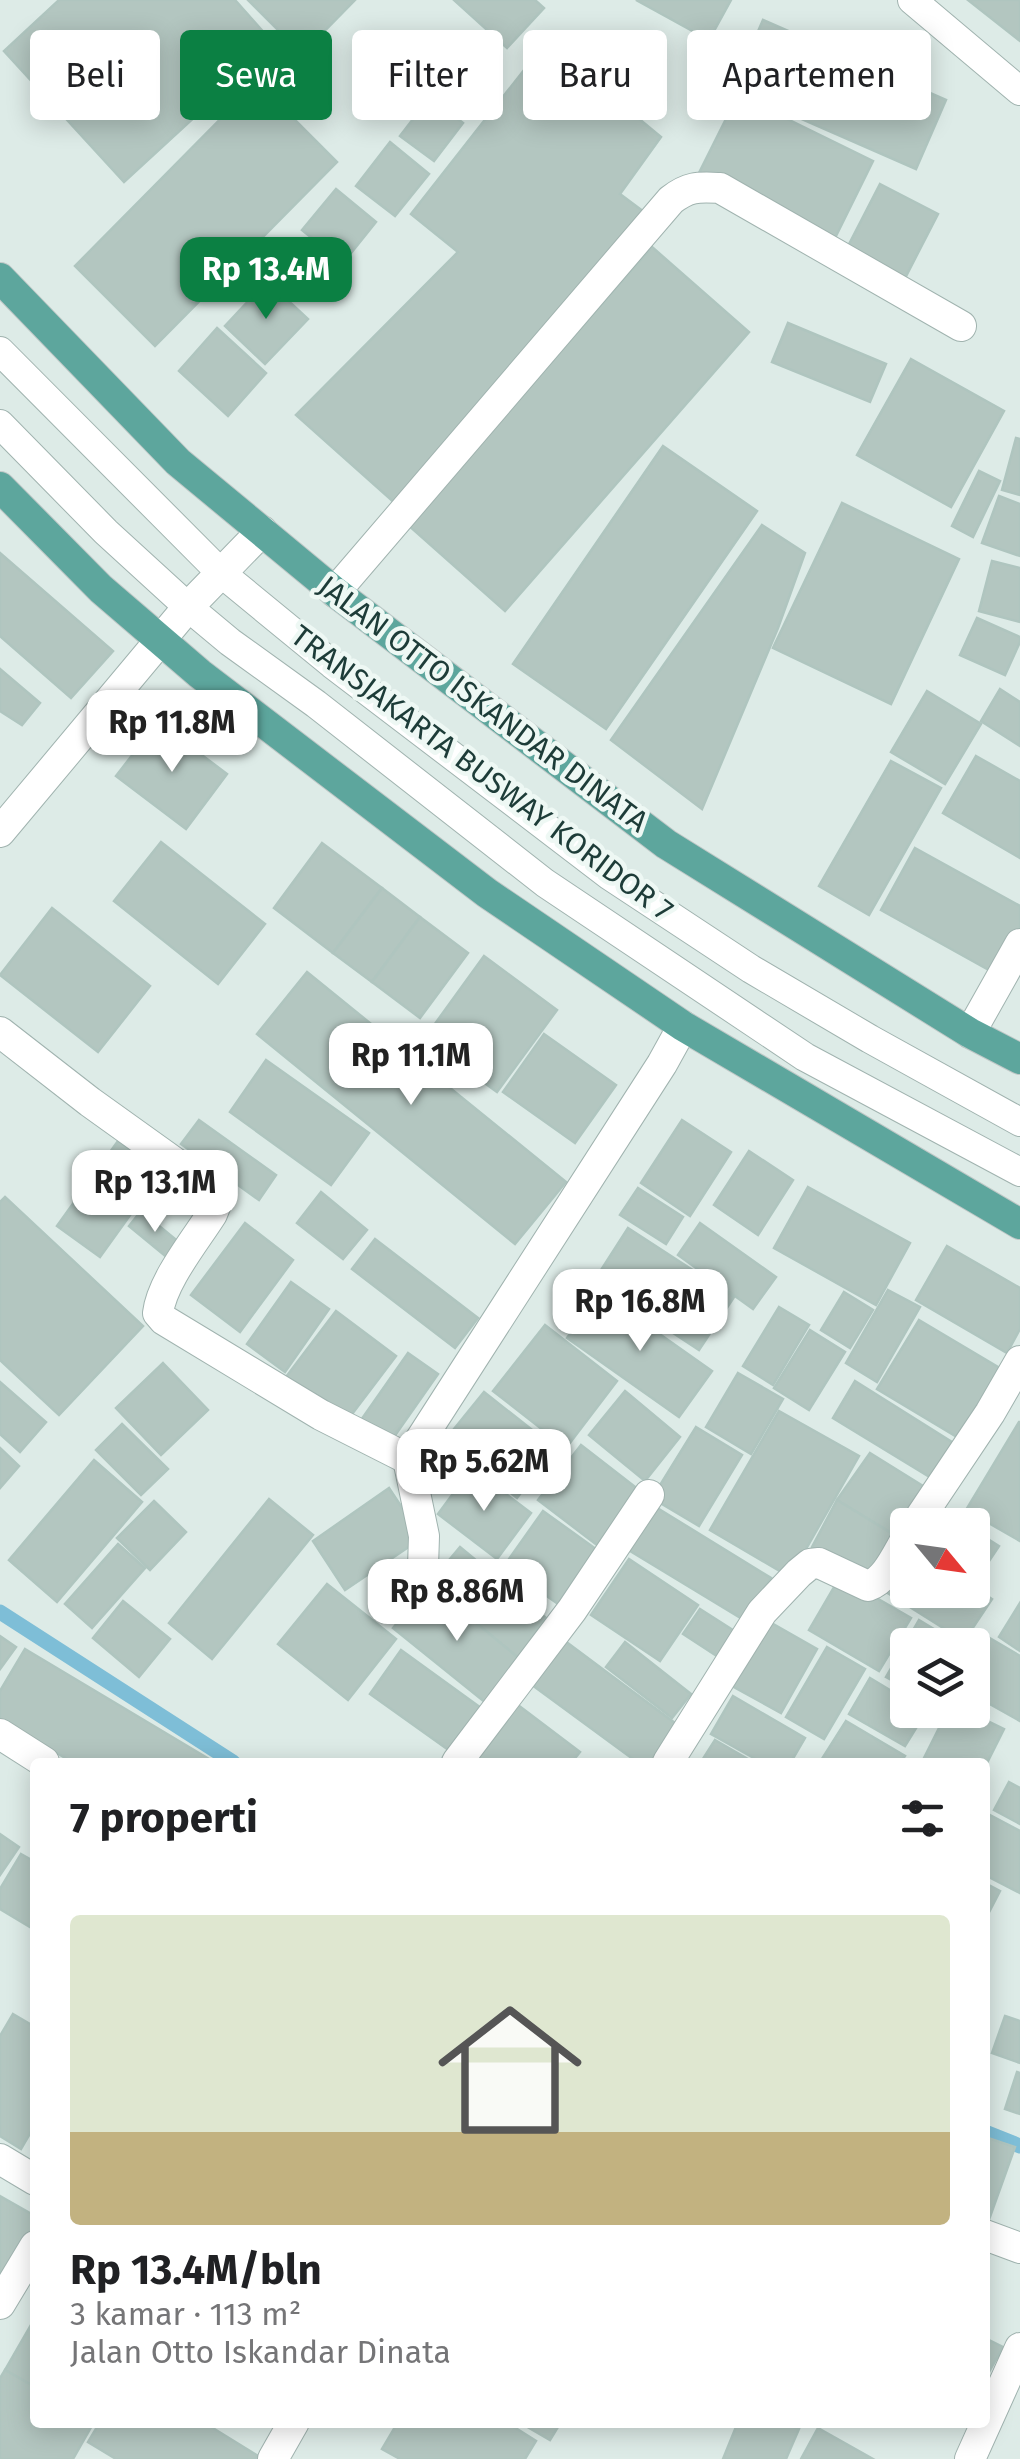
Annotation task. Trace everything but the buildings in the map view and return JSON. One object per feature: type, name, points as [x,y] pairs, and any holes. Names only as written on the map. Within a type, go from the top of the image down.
[{"type":"main road","name":"JALAN OTTO ISKANDAR DINATA","points":[[0,278],[178,462],[335,592],[666,844],[970,1033],[1020,1059]]},
{"type":"main road","points":[[0,487],[101,589],[200,674],[487,893],[683,1026],[1020,1224]]},
{"type":"street","points":[[335,592],[671,200],[683,191],[720,188],[961,326]]},
{"type":"street","points":[[0,832],[188,607],[262,531]]},
{"type":"street","points":[[970,1033],[1020,944]]},
{"type":"street","points":[[423,1567],[424,1536],[408,1459],[683,1026]]},
{"type":"street","points":[[0,1032],[210,1188],[216,1204],[166,1286],[158,1313],[164,1320],[322,1415],[408,1459]]},
{"type":"street","points":[[926,1508],[1020,1361]]},
{"type":"street","points":[[460,1758],[572,1610],[650,1494]]},
{"type":"street","points":[[671,1758],[762,1612],[799,1573],[810,1564],[819,1563],[874,1586],[890,1565]]},
{"type":"street","points":[[0,1734],[38,1758]]},
{"type":"street","points":[[0,2159],[30,2177]]},
{"type":"street","points":[[990,2238],[1020,2248]]},
{"type":"street","points":[[0,2304],[30,2254]]},
{"type":"street","points":[[990,2415],[1020,2348]]},
{"type":"street","points":[[273,2459],[291,2428]]},
{"type":"street","points":[[970,2459],[984,2428]]},
{"type":"lane","points":[[912,0],[1020,90]]},
{"type":"lane","name":"TRANSJAKARTA BUSWAY KORIDOR 7","points":[[0,351],[222,573],[332,664],[610,876],[751,969],[1020,1122]]},
{"type":"lane","name":"TRANSJAKARTA BUSWAY KORIDOR 7","points":[[0,424],[106,532],[188,607],[545,883],[806,1057],[1020,1172]]},
{"type":"waterway","points":[[0,1612],[227,1758]]},
{"type":"waterway","points":[[990,2134],[1020,2146]]}]
